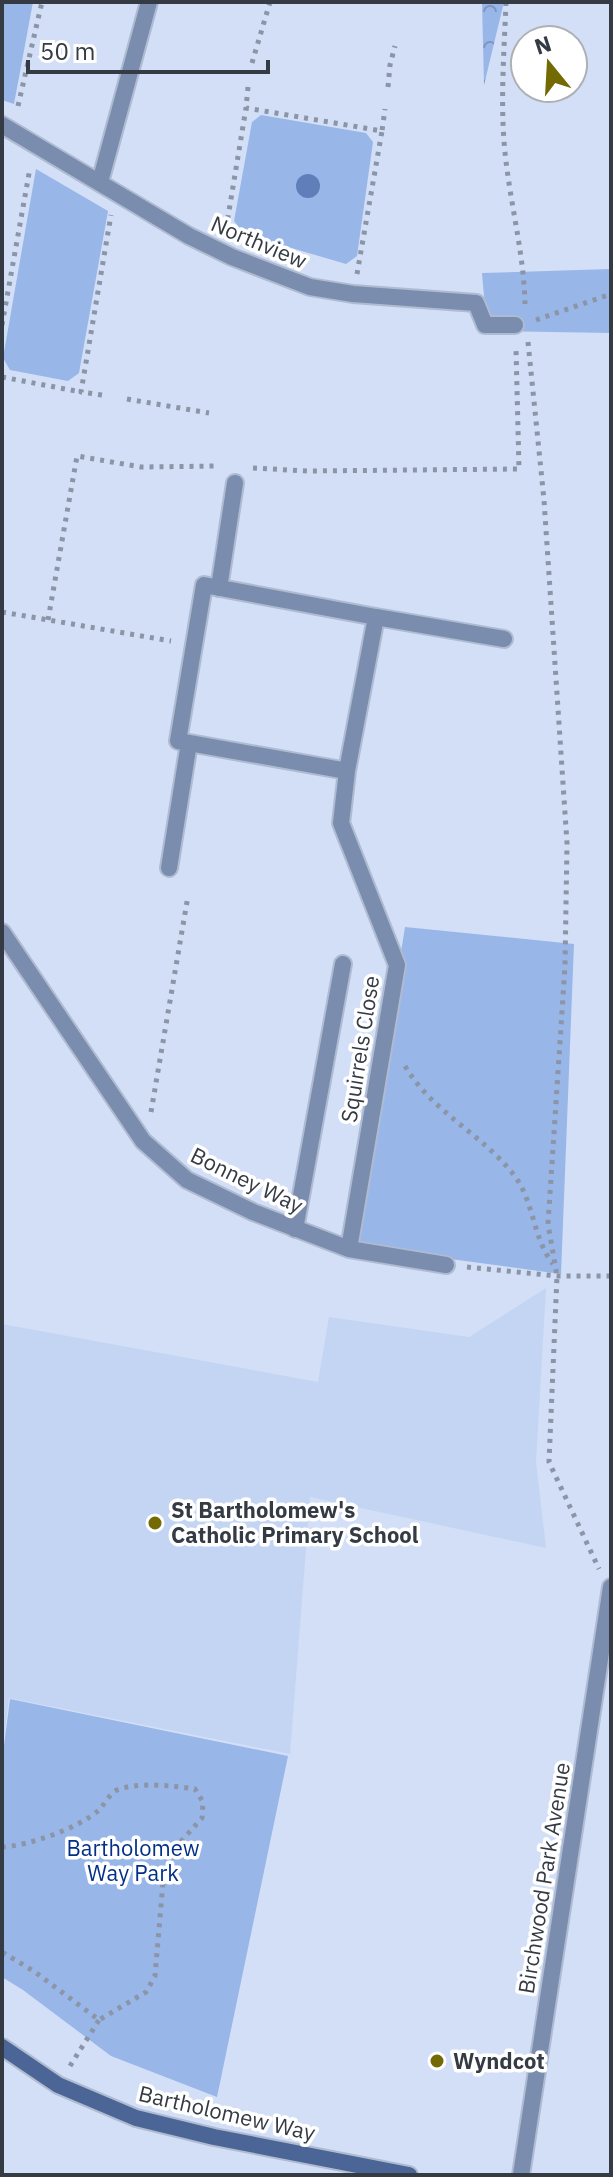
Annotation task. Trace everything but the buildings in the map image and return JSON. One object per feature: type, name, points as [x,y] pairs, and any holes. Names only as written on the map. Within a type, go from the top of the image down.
[{"type":"main road","name":"Bartholomew Way","points":[[2,2047],[58,2085],[136,2118],[214,2137],[409,2175]]},
{"type":"street","points":[[100,182],[149,2]]},
{"type":"street","name":"Northview","points":[[2,125],[218,251],[310,287],[353,294],[476,303],[485,325],[521,324]]},
{"type":"street","points":[[219,588],[235,483]]},
{"type":"street","points":[[347,771],[178,741],[204,585],[504,639]]},
{"type":"street","name":"Squirrels Close","points":[[349,1249],[397,965],[341,823],[347,771],[376,617]]},
{"type":"street","points":[[169,868],[189,743]]},
{"type":"street","name":"Bonney Way","points":[[2,932],[143,1141],[187,1180],[295,1229],[349,1249],[446,1265]]},
{"type":"street","points":[[295,1229],[343,964]]},
{"type":"street","name":"Birchwood Park Avenue","points":[[521,2175],[610,1590]]},
{"type":"path","points":[[19,104],[42,2]]},
{"type":"path","points":[[252,63],[270,2]]},
{"type":"path","points":[[506,2],[503,81],[506,167],[524,265],[519,469]]},
{"type":"path","points":[[388,87],[395,46]]},
{"type":"path","points":[[218,251],[224,237],[248,87]]},
{"type":"path","points":[[246,108],[382,131]]},
{"type":"path","points":[[363,244],[385,109]]},
{"type":"path","points":[[2,325],[29,169],[42,147]]},
{"type":"path","points":[[81,392],[116,191]]},
{"type":"path","points":[[521,324],[611,294]]},
{"type":"path","points":[[521,324],[544,500],[567,843],[565,966],[548,1224],[557,1276],[549,1462],[610,1590]]},
{"type":"path","points":[[2,377],[102,395]]},
{"type":"path","points":[[127,399],[209,413]]},
{"type":"path","points":[[2,612],[194,645]]},
{"type":"path","points":[[134,1128],[150,1116],[188,896]]},
{"type":"path","points":[[384,1040],[433,1101],[480,1139],[516,1178],[533,1212],[544,1253],[554,1265]]},
{"type":"path","points":[[446,1265],[557,1276],[611,1276]]},
{"type":"path","points":[[2,1847],[32,1841],[76,1825],[98,1811],[115,1791],[158,1783],[195,1789],[203,1802],[202,1818],[176,1847],[163,1882],[155,1976],[146,1992],[99,2020],[58,2085]]},
{"type":"path","points":[[2,1952],[35,1972],[99,2020]]},
{"type":"shaded area","name":"St Bartholomew's Catholic Primary School","points":[[546,1288],[536,1462],[546,1548],[310,1497],[290,1754],[9,1698],[2,1753],[2,1324],[318,1382],[329,1317],[469,1337]]},
{"type":"green space","points":[[2,2],[33,2],[14,104],[2,100]]},
{"type":"green space","points":[[482,2],[504,2],[484,85]]},
{"type":"green space","points":[[261,115],[366,133],[373,142],[357,256],[346,264],[244,234],[234,221],[252,122]]},
{"type":"green space","points":[[36,169],[108,211],[79,373],[68,381],[10,370],[3,358]]},
{"type":"green space","points":[[611,269],[611,333],[487,331],[482,273]]},
{"type":"green space","points":[[405,927],[574,944],[561,1274],[354,1246]]},
{"type":"green space","name":"Bartholomew Way Park","points":[[10,1699],[288,1756],[217,2097],[111,2056],[2,1977],[2,1761]]},
{"type":"place","name":"St Bartholomew's Catholic Primary School","points":[[155,1523]]},
{"type":"place","name":"Wyndcot","points":[[437,2061]]}]
